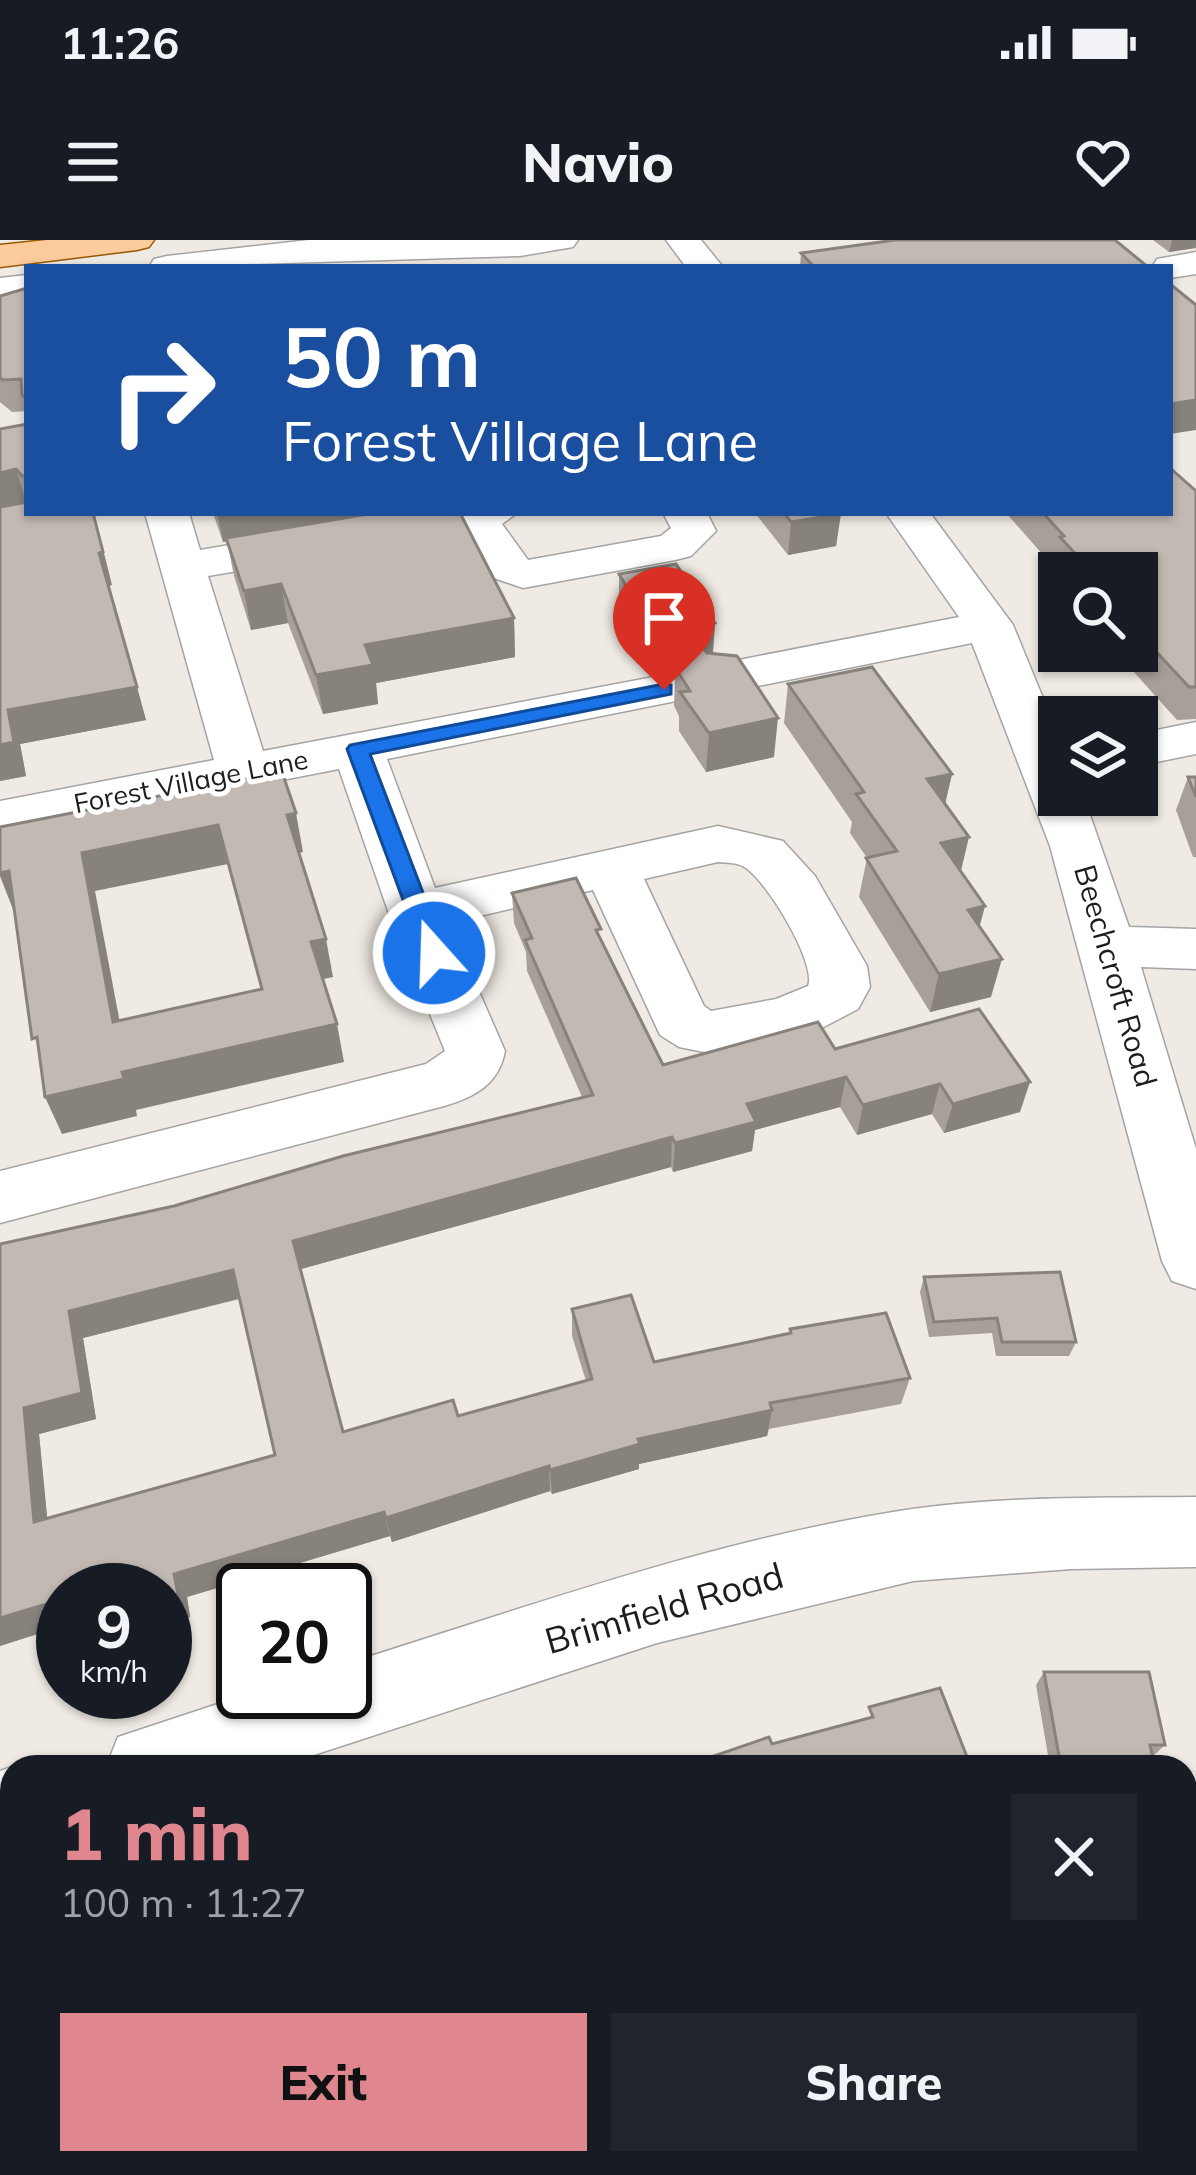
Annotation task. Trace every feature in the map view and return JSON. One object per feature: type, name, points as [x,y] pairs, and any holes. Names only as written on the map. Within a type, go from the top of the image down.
[{"type":"main road","points":[[83,246],[121,240]]},
{"type":"main road","points":[[0,256],[137,240]]},
{"type":"street","points":[[683,240],[703,264]]},
{"type":"street","points":[[193,264],[330,248],[520,246],[572,252]]},
{"type":"street","points":[[467,264],[572,252]]},
{"type":"street","points":[[168,516],[244,771]]},
{"type":"street","points":[[183,567],[479,516]]},
{"type":"street","points":[[485,516],[504,566],[523,574],[675,547],[694,531],[686,516]]},
{"type":"street","name":"Beechcroft Road","points":[[910,516],[989,626],[1038,735]]},
{"type":"street","points":[[723,678],[989,626]]},
{"type":"street","name":"Forest Village Lane","points":[[0,818],[664,690]]},
{"type":"street","points":[[1158,746],[1196,737]]},
{"type":"street","points":[[0,1197],[444,1083],[472,1065],[475,1051],[416,911],[358,749]]},
{"type":"street","name":"Beechcroft Road","points":[[1068,816],[1196,1261]]},
{"type":"street","points":[[416,911],[611,868]]},
{"type":"street","points":[[1109,946],[1196,949]]},
{"type":"street","name":"Brimfield Road","points":[[186,1755],[657,1605],[812,1567],[913,1545],[1071,1534],[1196,1532]]},
{"type":"building","points":[[895,240],[1115,240],[1144,264],[811,264],[801,253]]},
{"type":"building","points":[[1173,286],[1196,305],[1196,400],[1173,404]]},
{"type":"building","points":[[24,289],[24,397],[21,379],[0,378],[0,296]]},
{"type":"building","points":[[24,425],[24,476],[16,469],[0,473],[0,429]]},
{"type":"building","points":[[1173,471],[1196,491],[1196,687],[1189,687],[1158,654],[1158,552],[1074,552],[1060,537],[1064,536],[1046,516],[1173,516]]},
{"type":"building","points":[[24,503],[24,516],[94,516],[103,552],[99,553],[137,687],[8,710],[14,742],[0,745],[0,507]]},
{"type":"building","points":[[356,516],[462,516],[514,618],[365,645],[373,665],[316,675],[281,584],[244,591],[226,538]]},
{"type":"building","points":[[786,516],[828,516],[791,522]]},
{"type":"building","points":[[676,564],[715,623],[705,627],[698,642],[707,653],[737,656],[778,718],[709,733],[680,692],[690,691],[675,667],[687,664],[695,648],[684,637],[655,634],[619,574]]},
{"type":"building","points":[[872,667],[952,774],[927,779],[969,837],[941,843],[985,906],[968,910],[1002,959],[939,974],[866,858],[897,851],[856,794],[864,792],[788,684]]},
{"type":"building","points":[[282,772],[296,813],[287,815],[326,939],[311,942],[337,1024],[122,1072],[124,1079],[45,1097],[37,1037],[32,1039],[9,871],[0,873],[0,827]],"holes":[[[218,825],[262,989],[113,1022],[82,853]]]},
{"type":"building","points":[[576,878],[601,929],[596,930],[663,1065],[818,1022],[835,1049],[979,1009],[1030,1082],[953,1104],[940,1084],[863,1105],[846,1077],[747,1104],[756,1122],[675,1143],[672,1137],[293,1241],[343,1432],[453,1400],[458,1416],[592,1379],[572,1309],[631,1295],[654,1362],[791,1333],[790,1329],[886,1313],[910,1378],[770,1403],[772,1410],[638,1439],[640,1444],[550,1470],[549,1466],[386,1518],[384,1512],[192,1569],[192,1563],[36,1563],[36,1607],[0,1618],[0,1244],[174,1206],[343,1156],[593,1095],[525,940],[532,938],[512,893]],"holes":[[[233,1270],[275,1455],[34,1522],[24,1408],[82,1393],[69,1311]]]},
{"type":"building","points":[[1060,1272],[1076,1342],[1002,1342],[997,1318],[934,1322],[924,1277]]},
{"type":"building","points":[[1044,1672],[1149,1672],[1165,1745],[1150,1745],[1152,1755],[1059,1755]]},
{"type":"building","points":[[940,1688],[966,1755],[717,1755],[769,1737],[772,1744],[873,1717],[869,1707]]},
{"type":"route","points":[[434,953],[358,749],[664,690]]}]
